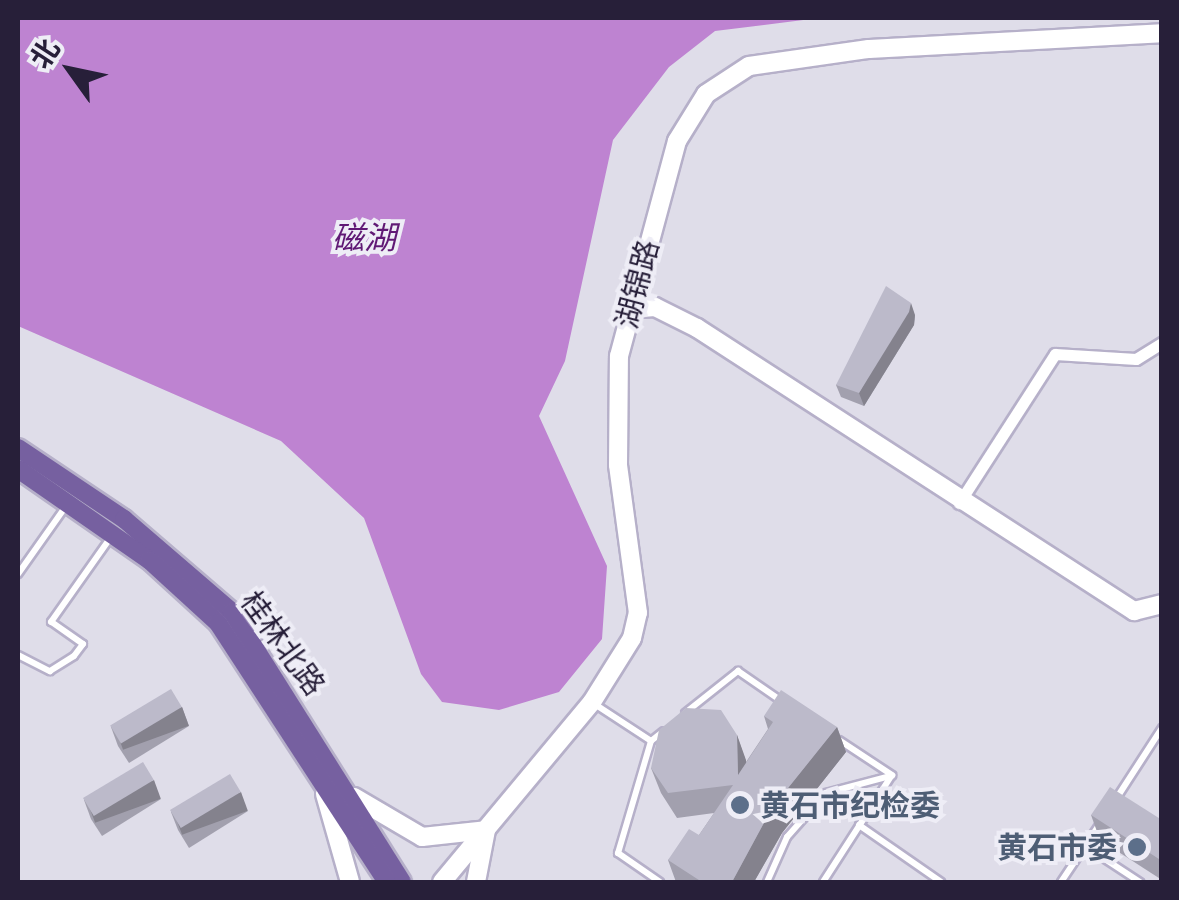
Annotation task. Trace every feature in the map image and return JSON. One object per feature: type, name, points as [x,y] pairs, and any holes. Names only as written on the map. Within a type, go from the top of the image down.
[{"type":"main road","name":"桂林北路","points":[[18,448],[73,496],[232,612],[354,797],[402,882]]},
{"type":"main road","name":"桂林北路","points":[[18,469],[73,496]]},
{"type":"main road","name":"桂林北路","points":[[118,526],[218,623],[388,882]]},
{"type":"street","name":"湖锦路","points":[[442,882],[618,667],[638,613],[618,451],[628,309],[676,141],[706,94],[737,72],[927,42],[1160,33]]},
{"type":"street","points":[[628,309],[655,306],[697,328],[959,502],[1134,611],[1162,604]]},
{"type":"street","points":[[959,502],[1055,354],[1136,359],[1162,343]]},
{"type":"street","points":[[316,770],[350,882]]},
{"type":"street","points":[[354,797],[422,838],[486,830],[476,882]]},
{"type":"lane","points":[[18,574],[73,496]]},
{"type":"lane","points":[[18,655],[50,671],[74,656],[84,644],[51,622],[118,526]]},
{"type":"lane","points":[[660,882],[618,853],[651,741],[738,671],[800,713]]},
{"type":"lane","points":[[592,702],[651,741]]},
{"type":"lane","points":[[1060,882],[1162,728]]},
{"type":"lane","points":[[830,734],[892,776]]},
{"type":"lane","points":[[823,882],[892,776]]},
{"type":"lane","points":[[766,882],[788,836],[826,793],[892,776]]},
{"type":"lane","points":[[859,826],[941,882]]},
{"type":"lane","points":[[1085,846],[1140,882]]},
{"type":"water","name":"磁湖","points":[[18,18],[819,18],[715,31],[669,67],[613,140],[565,361],[539,416],[607,566],[602,639],[559,692],[499,710],[442,702],[421,674],[364,518],[281,441],[18,326]]},
{"type":"building","points":[[886,286],[911,303],[909,312],[859,393],[836,385]]},
{"type":"building","points":[[171,689],[182,707],[121,744],[110,726]]},
{"type":"building","name":"黄石市纪检委","points":[[781,690],[837,727],[772,808],[732,882],[702,882],[668,860],[689,829],[699,835],[733,785],[668,793],[651,768],[659,730],[686,708],[721,710],[737,735],[738,775],[773,722],[764,716]]},
{"type":"building","points":[[143,762],[154,780],[94,816],[83,798]]},
{"type":"building","points":[[230,774],[241,792],[181,828],[170,810]]},
{"type":"building","points":[[1110,787],[1162,820],[1162,861],[1091,815]]},
{"type":"place","name":"黄石市纪检委","points":[[740,805]]},
{"type":"place","name":"黄石市委","points":[[1137,847]]}]
